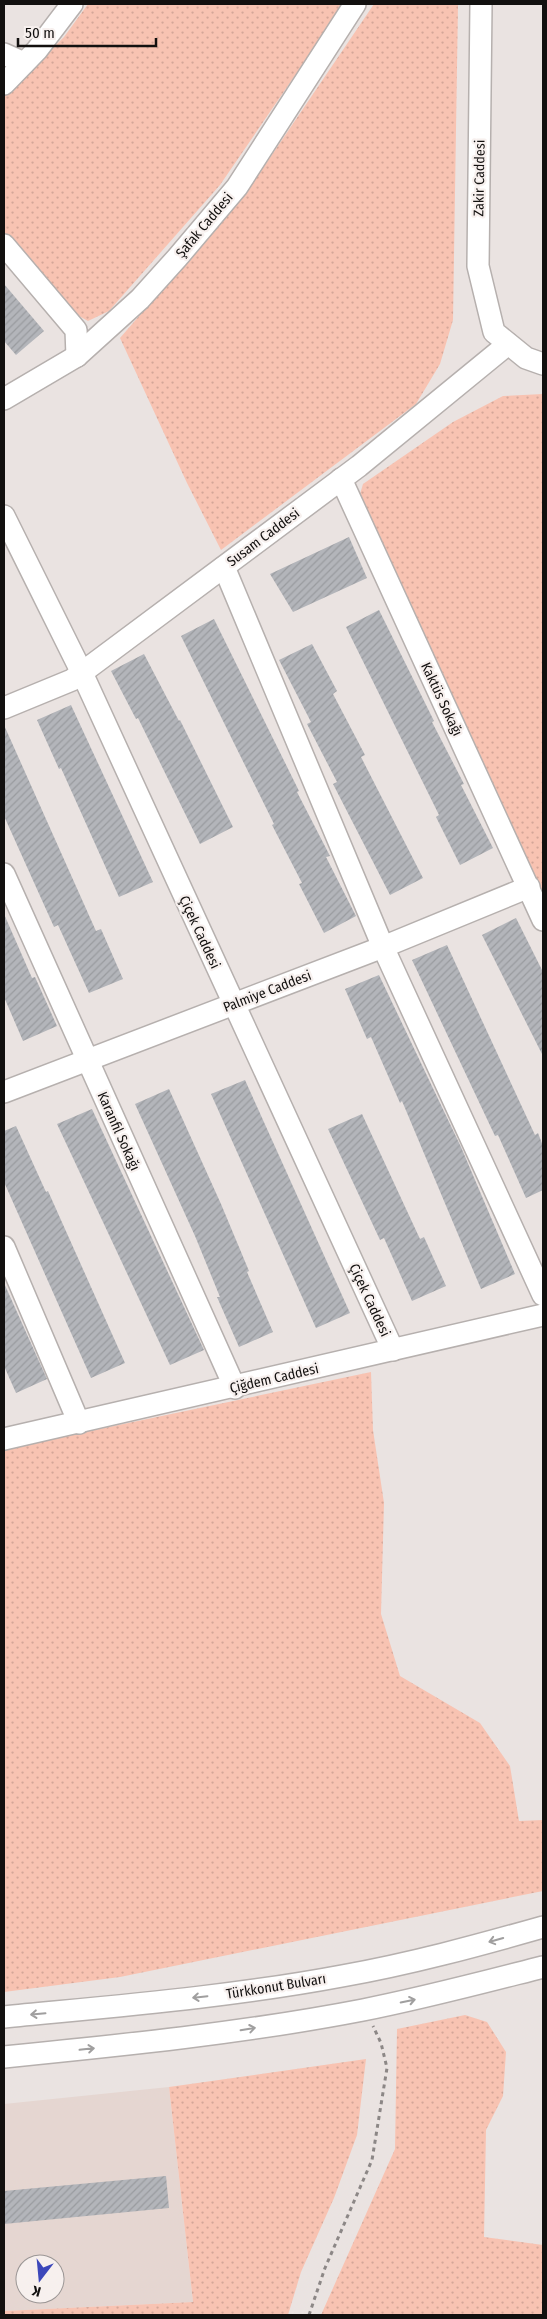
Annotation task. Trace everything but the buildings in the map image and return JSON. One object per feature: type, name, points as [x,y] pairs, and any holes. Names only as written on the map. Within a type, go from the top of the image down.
[{"type":"street","points":[[4,84],[24,63],[72,4]]},
{"type":"street","name":"Şafak Caddesi","points":[[4,399],[77,356],[140,299],[237,187],[355,4]]},
{"type":"street","name":"Zakir Caddesi","points":[[481,4],[478,266],[494,332],[526,358],[543,364]]},
{"type":"street","points":[[4,54],[24,63]]},
{"type":"street","points":[[4,245],[76,330],[77,356]]},
{"type":"street","name":"Susam Caddesi","points":[[4,708],[72,680],[82,673],[341,479],[508,344]]},
{"type":"street","name":"Kaktüs Sokağı","points":[[341,479],[543,920]]},
{"type":"street","name":"Çiçek Caddesi","points":[[4,516],[82,673],[393,1350]]},
{"type":"street","points":[[224,567],[383,947],[543,1295]]},
{"type":"street","name":"Karanfil Sokağı","points":[[4,874],[234,1388]]},
{"type":"street","name":"Palmiye Caddesi","points":[[4,1092],[383,947],[529,887]]},
{"type":"street","points":[[4,1247],[79,1423]]},
{"type":"street","name":"Çiğdem Caddesi","points":[[4,1439],[543,1316]]},
{"type":"street","name":"Türkkonut Bulvarı","points":[[4,2017],[218,1995],[341,1977],[445,1955],[543,1927]]},
{"type":"street","points":[[4,2057],[207,2036],[365,2010],[543,1967]]},
{"type":"path","points":[[309,2315],[325,2268],[372,2160],[387,2068],[381,2043],[365,2010]]},
{"type":"shaded area","points":[[88,4],[344,4],[220,185],[109,311],[88,321],[70,311],[4,232],[4,96],[64,37]]},
{"type":"shaded area","points":[[374,4],[458,4],[453,320],[440,364],[416,404],[221,550],[187,483],[120,338],[246,193]]},
{"type":"shaded area","points":[[543,394],[543,900],[360,494],[363,484],[453,422],[503,396]]},
{"type":"shaded area","points":[[371,1372],[373,1430],[384,1503],[381,1614],[400,1676],[480,1723],[510,1766],[519,1821],[543,1820],[543,1891],[120,1977],[4,1992],[4,1449]]},
{"type":"shaded area","points":[[465,2015],[487,2022],[506,2052],[503,2096],[486,2130],[484,2237],[543,2245],[543,2315],[321,2315],[395,2149],[397,2029]]},
{"type":"shaded area","points":[[366,2059],[357,2135],[334,2198],[301,2272],[288,2315],[4,2315],[4,2311],[193,2302],[169,2087]]},
{"type":"shaded area","points":[[169,2087],[193,2302],[4,2311],[4,2104]]}]
